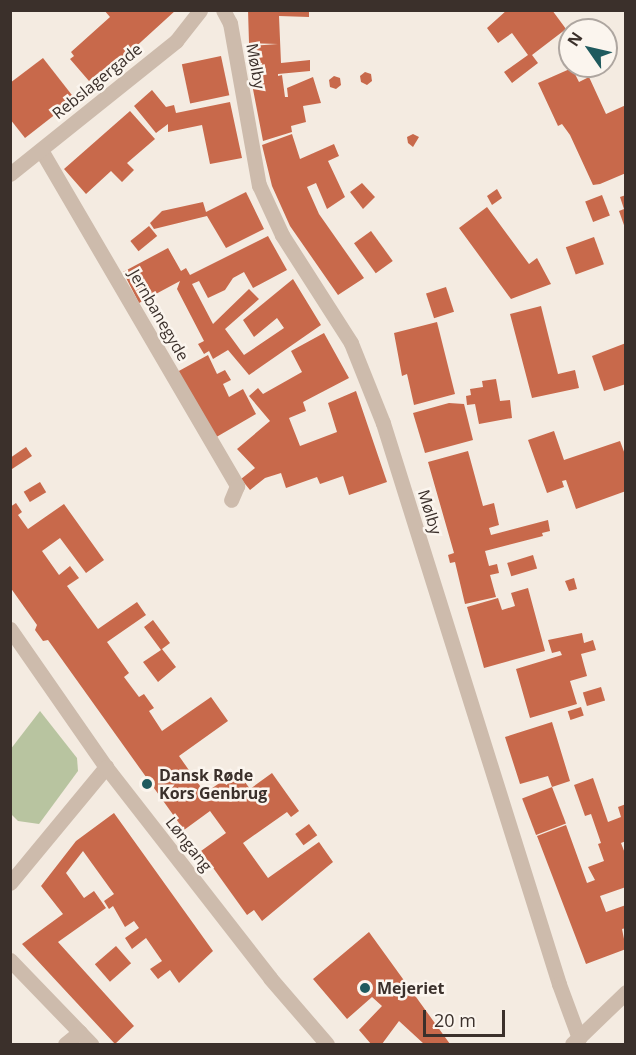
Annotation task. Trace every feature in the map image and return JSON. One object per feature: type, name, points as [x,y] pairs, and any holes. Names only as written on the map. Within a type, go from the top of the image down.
[{"type":"street","name":"Rebslagergade","points":[[10,174],[176,41],[200,10]]},
{"type":"street","name":"Mølby","points":[[223,10],[230,23],[259,185],[282,235],[351,343],[384,423],[576,1041]]},
{"type":"street","name":"Jernbanegyde","points":[[41,150],[237,486],[231,500]]},
{"type":"street","name":"Løngang","points":[[10,629],[106,767],[270,978],[327,1044]]},
{"type":"street","points":[[10,883],[106,767]]},
{"type":"street","points":[[10,960],[91,1044]]},
{"type":"street","points":[[576,1041],[626,992]]},
{"type":"street","points":[[65,1044],[80,1032]]},
{"type":"green space","points":[[40,711],[77,758],[78,771],[39,824],[18,821],[11,814],[10,750]]},
{"type":"building","points":[[104,10],[176,10],[97,82],[93,77],[89,81],[70,59],[74,56],[71,52],[110,17]]},
{"type":"building","points":[[248,10],[309,10],[309,17],[279,16],[281,63],[310,60],[310,71],[278,74],[278,76],[282,75],[285,97],[288,97],[287,88],[313,77],[321,103],[303,106],[306,122],[291,126],[292,132],[263,141],[251,79],[254,78],[250,46],[278,44],[249,43]]},
{"type":"building","points":[[507,10],[552,10],[558,18],[558,35],[532,55],[538,63],[512,83],[504,72],[528,55],[512,33],[498,43],[487,28]]},
{"type":"building","points":[[221,56],[229,95],[190,103],[182,64]]},
{"type":"building","points":[[43,58],[75,99],[25,138],[10,119],[10,83]]},
{"type":"building","points":[[365,72],[371,74],[372,81],[367,85],[361,82],[360,76]]},
{"type":"building","points":[[558,74],[558,78],[577,78],[579,82],[589,78],[606,114],[626,105],[626,173],[593,185],[570,135],[562,124],[558,126],[538,83]]},
{"type":"building","points":[[334,76],[340,78],[341,85],[336,89],[330,87],[329,80]]},
{"type":"building","points":[[152,90],[166,107],[174,105],[176,113],[230,102],[242,158],[210,164],[202,125],[168,132],[168,124],[156,133],[134,106]]},
{"type":"building","points":[[130,111],[155,139],[127,163],[134,170],[122,182],[111,171],[86,194],[64,169]]},
{"type":"building","points":[[292,134],[300,159],[334,144],[339,156],[328,161],[345,197],[327,209],[316,183],[307,187],[319,214],[364,278],[338,295],[290,226],[272,186],[262,145]]},
{"type":"building","points":[[413,134],[419,137],[413,147],[408,143],[407,137]]},
{"type":"building","points":[[362,183],[375,197],[363,209],[350,192]]},
{"type":"building","points":[[497,189],[502,198],[492,205],[487,196]]},
{"type":"building","points":[[246,192],[264,229],[226,248],[207,216],[154,229],[150,223],[162,211],[203,202],[206,212]]},
{"type":"building","points":[[602,195],[610,216],[593,222],[585,201]]},
{"type":"building","points":[[626,195],[625,228],[619,211],[624,209],[620,197]]},
{"type":"building","points":[[487,207],[529,264],[537,258],[551,284],[511,299],[459,228]]},
{"type":"building","points":[[149,226],[157,236],[139,251],[130,241]]},
{"type":"building","points":[[371,231],[393,261],[376,273],[354,243]]},
{"type":"building","points":[[268,236],[287,270],[253,288],[244,272],[233,278],[225,290],[208,298],[199,281],[192,284],[213,324],[249,289],[259,299],[225,329],[244,355],[284,328],[277,318],[254,337],[243,320],[293,279],[321,325],[249,375],[228,350],[213,359],[209,351],[204,354],[198,344],[204,341],[177,289],[180,281],[139,303],[123,272],[168,248],[181,271],[186,268],[190,275]]},
{"type":"building","points":[[594,237],[604,264],[576,275],[566,247]]},
{"type":"building","points":[[446,287],[454,312],[434,318],[426,293]]},
{"type":"building","points":[[541,306],[558,374],[575,370],[579,388],[532,398],[510,314]]},
{"type":"building","points":[[437,322],[455,394],[414,405],[407,374],[402,376],[394,333]]},
{"type":"building","points":[[324,333],[349,378],[303,402],[306,411],[289,418],[300,446],[337,432],[328,403],[356,391],[387,482],[349,495],[343,476],[320,484],[317,477],[286,488],[281,473],[265,478],[250,490],[241,479],[255,468],[237,449],[270,421],[249,396],[258,388],[263,394],[302,372],[291,351]]},
{"type":"building","points":[[626,343],[626,384],[604,391],[592,356]]},
{"type":"building","points":[[208,355],[217,374],[225,370],[231,380],[223,384],[229,397],[243,389],[256,414],[213,439],[177,372]]},
{"type":"building","points":[[496,379],[500,401],[510,400],[512,418],[479,424],[475,404],[467,405],[466,396],[471,395],[470,389],[483,387],[482,381]]},
{"type":"building","points":[[449,403],[464,404],[473,440],[425,453],[413,413]]},
{"type":"building","points":[[554,431],[564,460],[620,441],[626,457],[626,491],[576,509],[566,480],[562,481],[564,487],[547,493],[528,440]]},
{"type":"building","points":[[26,447],[32,456],[12,469],[10,458]]},
{"type":"building","points":[[468,451],[483,506],[494,503],[499,525],[489,528],[491,535],[548,520],[550,531],[542,533],[543,536],[485,551],[489,566],[497,564],[499,573],[490,575],[496,597],[465,604],[455,562],[450,563],[448,555],[454,553],[428,462]]},
{"type":"building","points":[[40,482],[46,492],[30,502],[24,492]]},
{"type":"building","points":[[16,503],[22,512],[18,515],[28,529],[64,504],[104,560],[86,573],[60,538],[42,551],[59,575],[70,566],[79,578],[67,586],[98,629],[137,602],[146,615],[107,642],[129,673],[124,677],[139,697],[144,694],[154,708],[149,711],[162,731],[211,697],[228,721],[179,756],[205,793],[237,771],[250,789],[272,773],[299,811],[291,817],[287,812],[243,843],[268,878],[319,842],[333,862],[262,921],[254,910],[247,915],[201,851],[226,833],[210,811],[184,830],[48,640],[43,641],[35,630],[37,625],[10,587],[10,507]]},
{"type":"building","points":[[533,555],[537,568],[511,576],[507,563]]},
{"type":"building","points":[[574,578],[577,589],[569,591],[565,581]]},
{"type":"building","points":[[528,588],[545,651],[484,668],[467,607],[498,598],[502,610],[515,606],[511,593]]},
{"type":"building","points":[[153,620],[170,643],[162,649],[176,667],[158,682],[143,662],[161,650],[144,627]]},
{"type":"building","points":[[582,633],[584,643],[593,640],[596,650],[581,654],[587,676],[570,681],[577,704],[530,718],[516,669],[562,655],[560,651],[552,653],[548,640]]},
{"type":"building","points":[[601,687],[605,700],[587,706],[583,693]]},
{"type":"building","points":[[581,707],[584,716],[570,720],[568,711]]},
{"type":"building","points":[[552,722],[570,781],[552,787],[548,776],[520,784],[505,737]]},
{"type":"building","points":[[593,778],[608,822],[621,817],[618,807],[626,804],[626,841],[621,843],[626,856],[626,887],[600,896],[606,912],[626,905],[626,928],[622,929],[626,949],[586,964],[537,836],[566,825],[587,883],[595,880],[588,867],[604,861],[598,844],[601,843],[591,814],[585,816],[574,785]]},
{"type":"building","points":[[552,787],[566,823],[536,835],[522,798]]},
{"type":"building","points":[[114,813],[213,951],[179,983],[170,970],[158,979],[150,969],[162,961],[146,938],[132,949],[125,938],[139,928],[134,921],[125,927],[113,906],[109,909],[104,901],[114,894],[83,851],[66,873],[84,898],[94,891],[106,908],[58,942],[134,1026],[115,1044],[22,944],[63,914],[41,886],[76,841]]},
{"type":"building","points":[[309,824],[317,835],[303,845],[295,834]]},
{"type":"building","name":"Mejeriet","points":[[369,932],[450,1044],[424,1044],[399,1021],[382,1044],[371,1044],[359,1030],[382,1006],[372,997],[347,1019],[313,979]]},
{"type":"building","points":[[116,946],[131,963],[110,982],[95,964]]},
{"type":"place","name":"Dansk Røde Kors Genbrug","points":[[147,784]]},
{"type":"place","name":"Mejeriet","points":[[365,988]]}]
